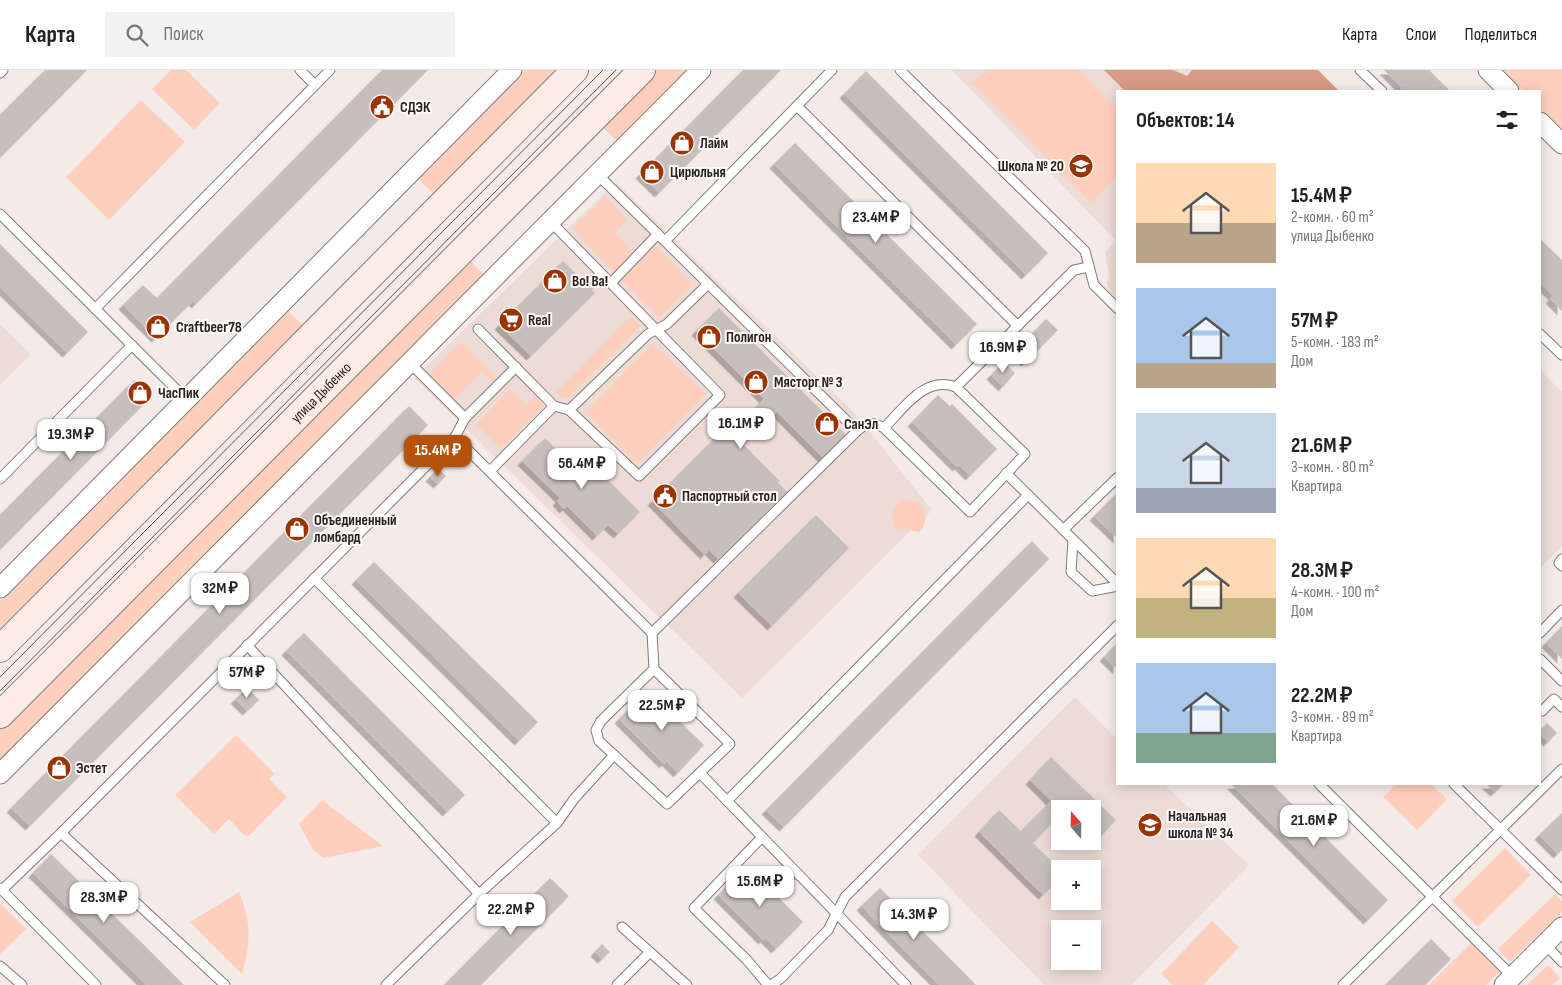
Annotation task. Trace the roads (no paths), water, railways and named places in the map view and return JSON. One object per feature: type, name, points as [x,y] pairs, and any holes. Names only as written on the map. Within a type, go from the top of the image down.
[{"type":"main road","points":[[0,649],[575,70]]},
{"type":"main road","name":"улица Дыбенко","points":[[0,716],[642,70]]},
{"type":"street","points":[[0,588],[512,70]]},
{"type":"street","points":[[0,774],[701,70]]},
{"type":"street","points":[[1488,70],[1508,90]]},
{"type":"street","points":[[1541,123],[1562,144]]},
{"type":"street","points":[[1508,981],[1562,927]]},
{"type":"lane","points":[[0,73],[3,70]]},
{"type":"lane","points":[[300,70],[315,85]]},
{"type":"lane","points":[[95,309],[330,70]]},
{"type":"lane","points":[[665,241],[832,70]]},
{"type":"lane","points":[[900,70],[1085,251],[1094,285],[1116,306]]},
{"type":"lane","points":[[1360,70],[1381,90]]},
{"type":"lane","points":[[797,106],[1018,326]]},
{"type":"lane","points":[[597,174],[857,431]]},
{"type":"lane","points":[[0,214],[186,400]]},
{"type":"lane","points":[[478,329],[554,406],[569,410],[639,476],[720,395],[550,221]]},
{"type":"lane","points":[[611,283],[658,234]]},
{"type":"lane","points":[[956,387],[1074,270],[1090,267]]},
{"type":"lane","points":[[569,410],[648,334],[667,324],[708,284]]},
{"type":"lane","points":[[1541,335],[1562,356]]},
{"type":"lane","points":[[0,480],[132,345]]},
{"type":"lane","points":[[409,362],[465,418]]},
{"type":"lane","points":[[96,985],[1,889],[61,833],[456,437],[465,418],[516,367]]},
{"type":"lane","points":[[652,633],[857,431],[870,423],[884,428],[970,512],[1025,454],[956,387],[945,383],[924,388],[884,428]]},
{"type":"lane","points":[[490,471],[554,406]]},
{"type":"lane","points":[[456,437],[652,633],[654,669],[730,744],[667,804],[599,740],[596,730],[601,721],[654,669]]},
{"type":"lane","points":[[1006,473],[1116,583]]},
{"type":"lane","points":[[1064,530],[1116,479]]},
{"type":"lane","points":[[727,801],[1028,495]]},
{"type":"lane","points":[[1073,540],[1071,572],[1092,591],[1116,585]]},
{"type":"lane","points":[[1562,559],[1559,563],[1562,566]]},
{"type":"lane","points":[[314,578],[557,824]]},
{"type":"lane","points":[[1541,632],[1562,610]]},
{"type":"lane","points":[[762,837],[694,908],[769,985],[780,979],[828,930],[845,897],[1116,627]]},
{"type":"lane","points":[[247,645],[479,894]]},
{"type":"lane","points":[[1541,662],[1562,681]]},
{"type":"lane","points":[[1542,711],[1554,699],[1562,707]]},
{"type":"lane","points":[[386,985],[479,894],[557,824],[574,799],[614,755]]},
{"type":"lane","points":[[1343,985],[1502,831],[1562,769]]},
{"type":"lane","points":[[700,773],[906,985]]},
{"type":"lane","points":[[1320,785],[1433,896],[1508,981]]},
{"type":"lane","points":[[1455,785],[1562,890]]},
{"type":"lane","points":[[61,833],[225,985]]},
{"type":"lane","points":[[622,927],[687,985]]},
{"type":"lane","points":[[1545,944],[1562,962]]},
{"type":"lane","points":[[616,985],[650,952]]},
{"type":"lane","points":[[0,966],[22,985]]},
{"type":"tram line","points":[[0,677],[603,70]]},
{"type":"tram line","points":[[0,691],[616,70]]},
{"type":"place","name":"СДЭК","points":[[382,107]]},
{"type":"place","name":"Лайм","points":[[682,143]]},
{"type":"place","name":"Школа № 20","points":[[1081,166]]},
{"type":"place","name":"Цирюльня","points":[[652,172]]},
{"type":"place","name":"Во! Ва!","points":[[555,281]]},
{"type":"place","name":"Real","points":[[511,320]]},
{"type":"place","name":"Craftbeer78","points":[[158,327]]},
{"type":"place","name":"Полигон","points":[[709,337]]},
{"type":"place","name":"Мясторг № 3","points":[[756,382]]},
{"type":"place","name":"ЧасПик","points":[[140,393]]},
{"type":"place","name":"СанЭл","points":[[827,424]]},
{"type":"place","name":"Паспортный стол","points":[[665,496]]},
{"type":"place","name":"Объединенный ломбард","points":[[297,529]]},
{"type":"place","name":"Эстет","points":[[59,768]]},
{"type":"place","name":"Начальная школа № 34","points":[[1150,825]]}]
